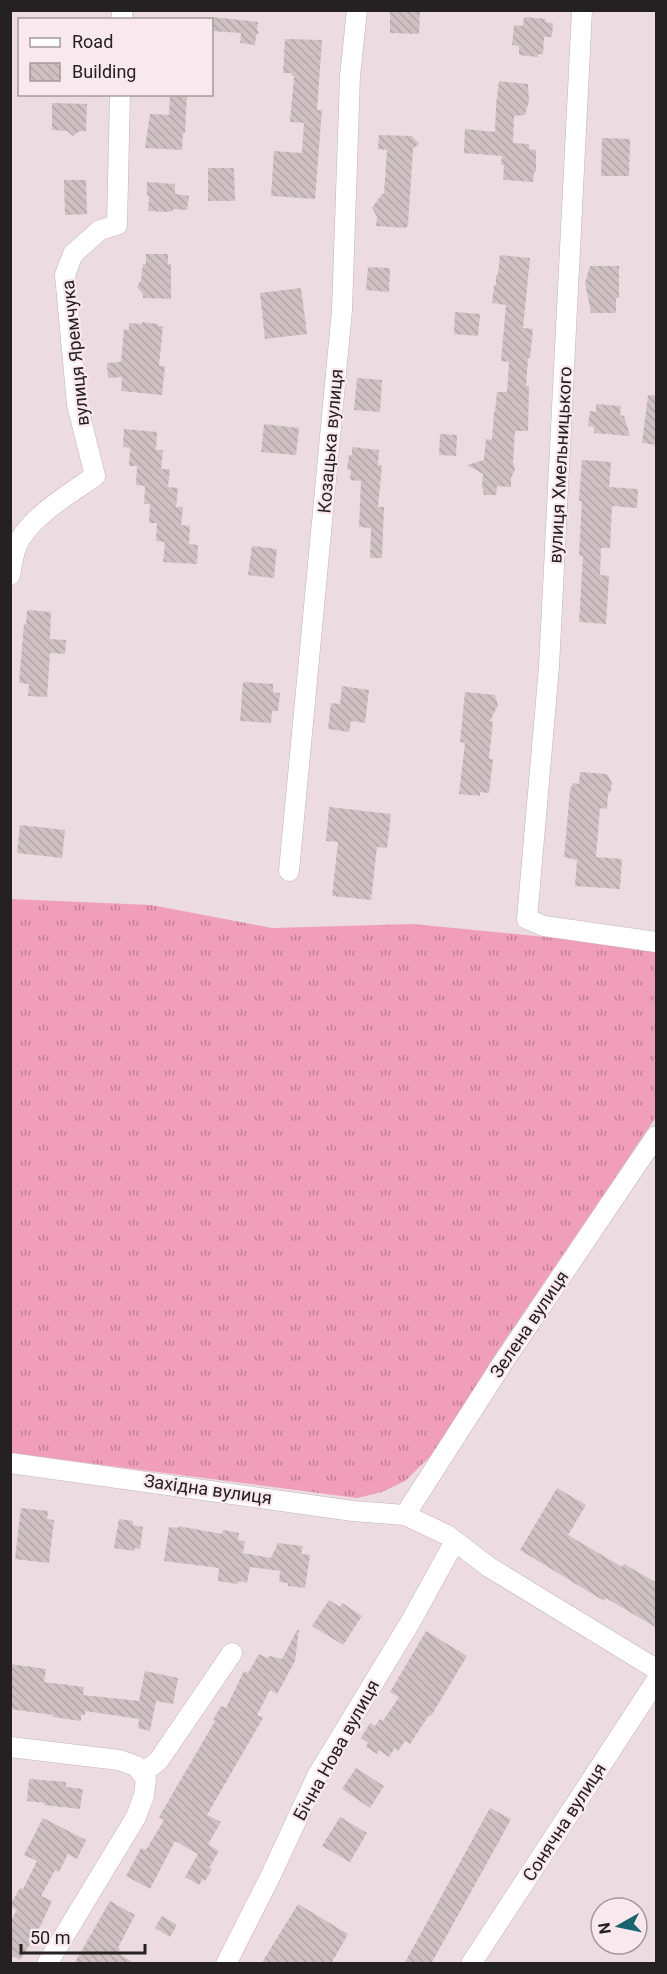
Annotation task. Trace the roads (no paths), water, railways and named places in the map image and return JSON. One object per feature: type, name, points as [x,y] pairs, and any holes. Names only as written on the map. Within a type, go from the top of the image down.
[{"type":"street","name":"Козацька вулиця","points":[[289,871],[342,310],[350,76],[357,10]]},
{"type":"street","name":"вулиця Хмельницького","points":[[582,10],[549,667],[527,919],[544,926],[657,942]]},
{"type":"street","name":"вулиця Яремчука","points":[[10,575],[16,548],[24,532],[42,515],[95,476],[77,404],[65,275],[73,254],[100,230],[117,225],[120,96]]},
{"type":"street","name":"Зелена вулиця","points":[[405,1515],[502,1364],[657,1136]]},
{"type":"street","name":"Західна вулиця","points":[[10,1463],[353,1511],[405,1515]]},
{"type":"street","points":[[405,1515],[447,1535],[489,1567],[657,1669]]},
{"type":"street","name":"Бічна Нова вулиця","points":[[226,1964],[318,1776],[411,1621],[455,1541]]},
{"type":"street","points":[[142,1774],[159,1760],[231,1653]]},
{"type":"street","name":"Сонячна вулиця","points":[[471,1964],[657,1681]]},
{"type":"street","points":[[10,1747],[119,1760],[136,1767],[146,1779],[144,1795],[136,1816],[47,1964]]}]
